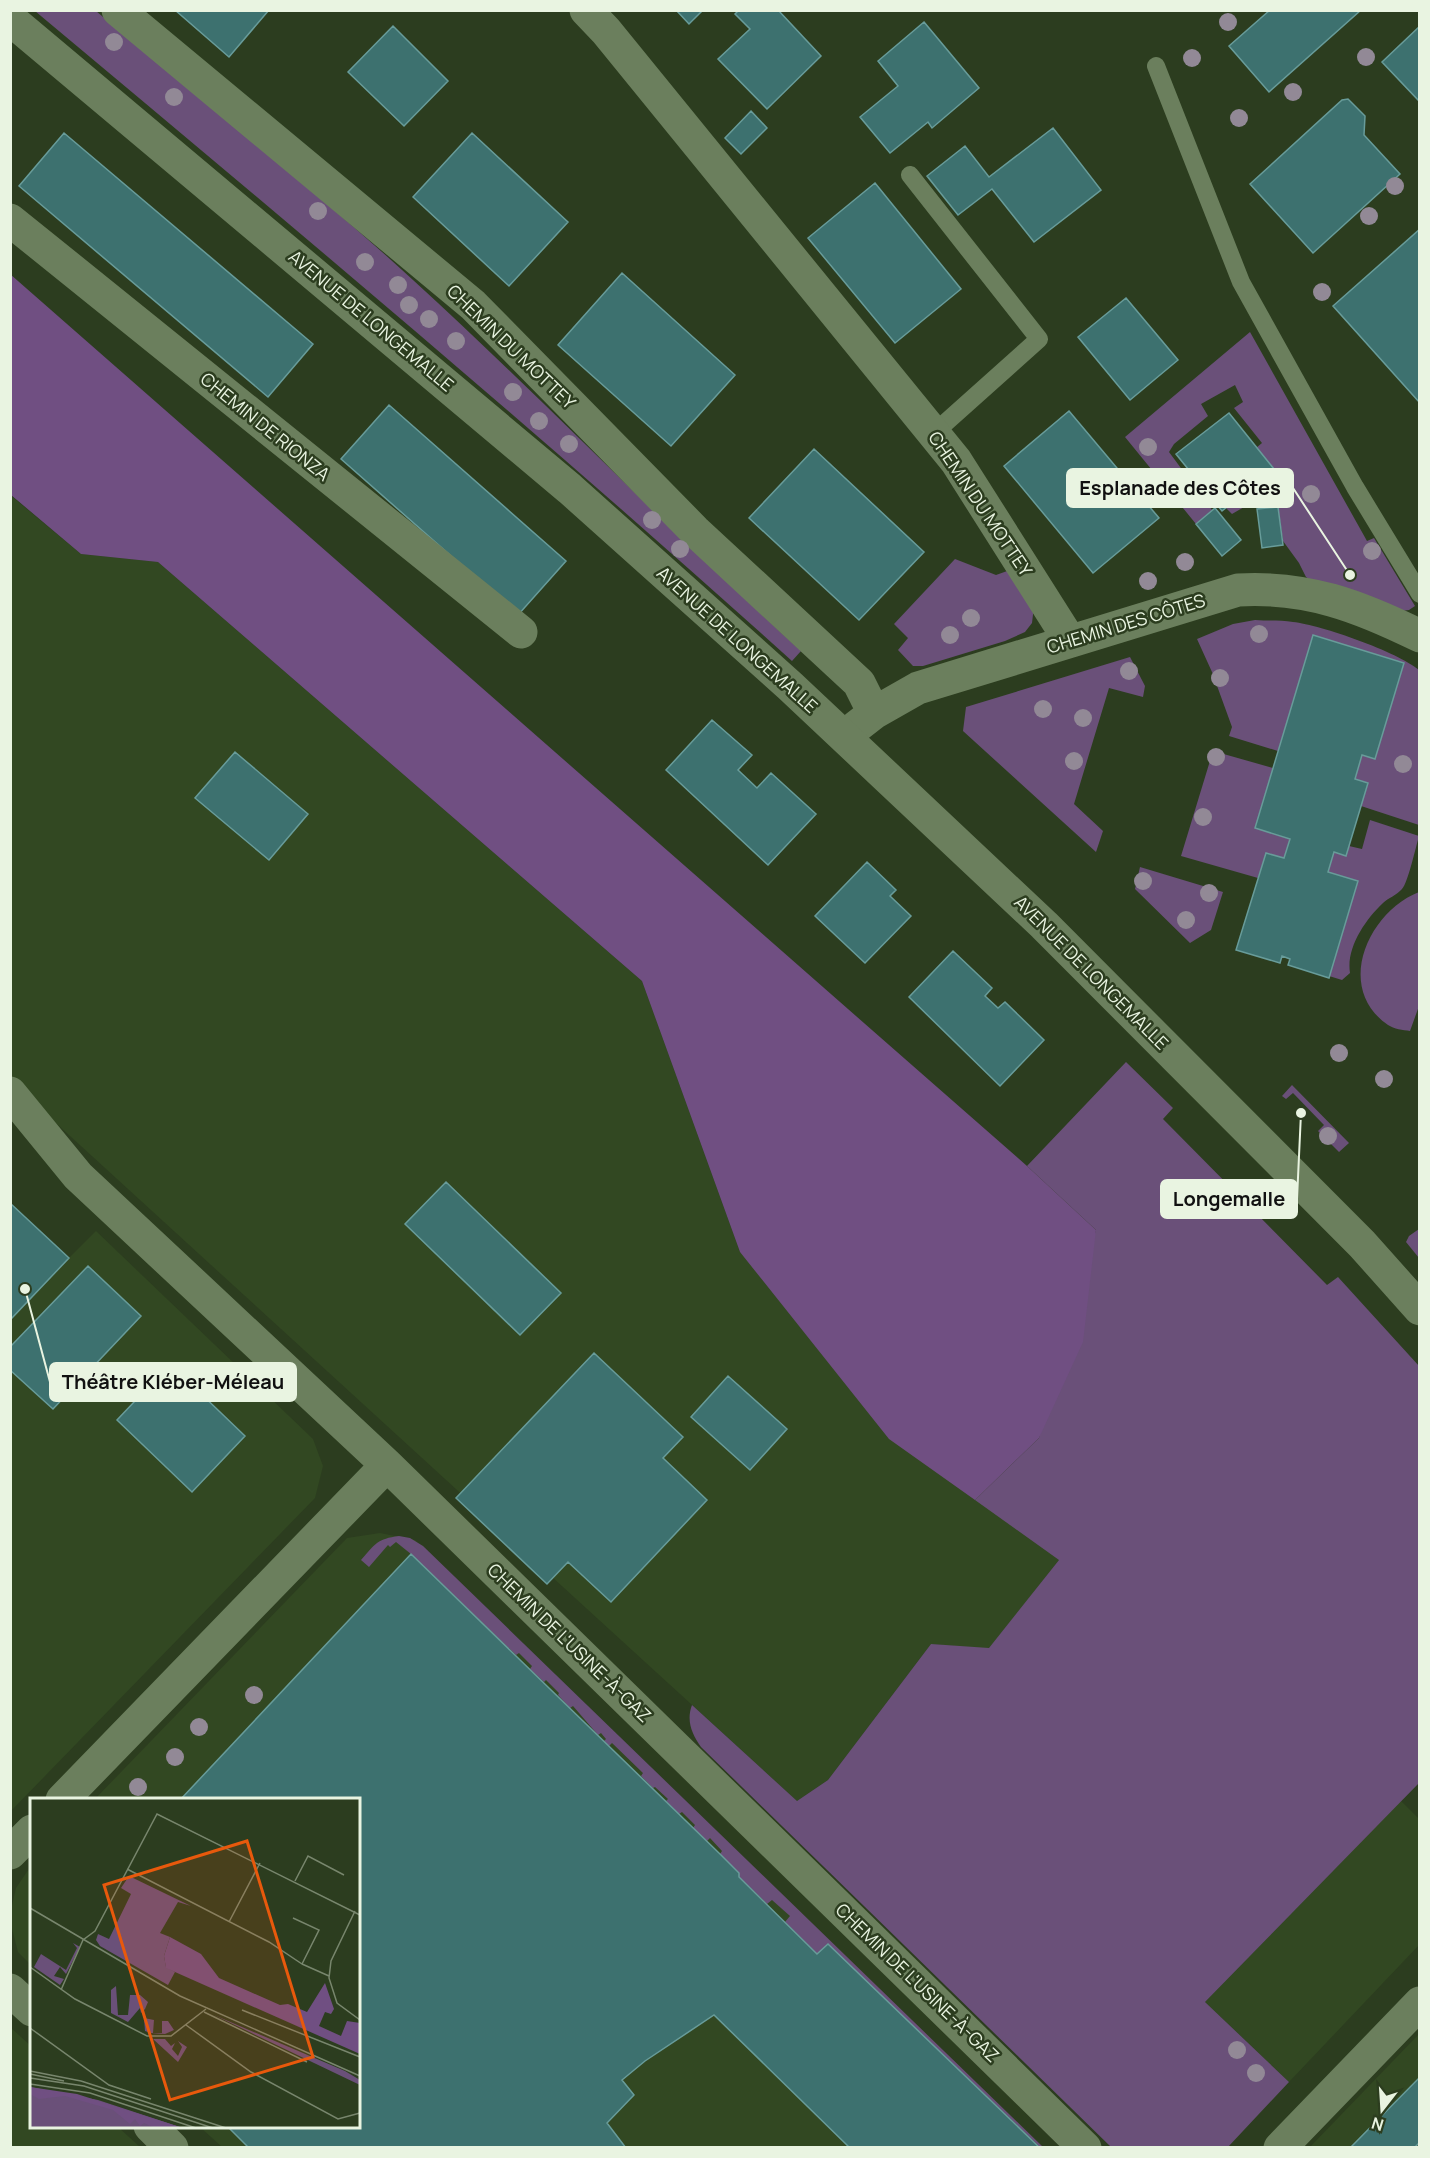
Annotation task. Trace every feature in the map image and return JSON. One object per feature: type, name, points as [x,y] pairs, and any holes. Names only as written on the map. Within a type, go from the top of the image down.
[{"type":"street","name":"CHEMIN DU MOTTEY","points":[[118,10],[473,305],[695,531],[859,683],[874,713]]},
{"type":"street","name":"CHEMIN DU MOTTEY","points":[[586,10],[606,31],[956,461],[1070,641]]},
{"type":"street","name":"AVENUE DE LONGEMALLE","points":[[10,19],[570,489],[790,686],[1044,926],[1362,1244],[1419,1309]]},
{"type":"street","name":"CHEMIN DE RIONZA","points":[[10,220],[521,632]]},
{"type":"street","name":"CHEMIN DES CÔTES","points":[[843,738],[874,713],[918,688],[1238,590],[1268,588],[1299,591],[1336,601],[1393,623],[1419,636]]},
{"type":"street","name":"CHEMIN DE L'USINE-À-GAZ","points":[[10,1093],[78,1176],[387,1465],[1085,2148]]},
{"type":"street","points":[[64,1798],[387,1465]]},
{"type":"street","points":[[10,1853],[30,1833]]},
{"type":"street","points":[[10,1990],[30,2008]]},
{"type":"street","points":[[1280,2148],[1419,2003]]},
{"type":"street","points":[[151,2128],[172,2148]]},
{"type":"lane","points":[[1156,66],[1241,282],[1355,487],[1419,594]]},
{"type":"lane","points":[[910,175],[1040,339],[934,433]]},
{"type":"shaded area","points":[[35,11],[96,11],[296,177],[462,326],[801,651],[792,661],[511,414]]},
{"type":"shaded area","points":[[10,274],[1027,1166],[1096,1230],[1083,1342],[1039,1438],[975,1500],[889,1439],[740,1252],[642,981],[158,562],[81,554],[11,495]]},
{"type":"shaded area","points":[[1250,332],[1367,541],[1374,538],[1415,606],[1409,610],[1401,611],[1316,584],[1306,577],[1283,541],[1278,507],[1270,492],[1232,514],[1226,508],[1274,469],[1256,448],[1262,443],[1234,408],[1243,402],[1235,385],[1201,404],[1208,416],[1174,444],[1169,452],[1212,510],[1196,524],[1125,437]]},
{"type":"shaded area","points":[[10,495],[81,554],[158,562],[642,981],[740,1252],[1059,1560],[989,1649],[931,1644],[828,1780],[797,1801],[11,1082]]},
{"type":"shaded area","points":[[955,559],[996,575],[1010,570],[1034,606],[1032,623],[1025,632],[1005,641],[923,666],[913,666],[898,650],[908,638],[894,624]]},
{"type":"shaded area","points":[[1255,620],[1288,621],[1322,628],[1394,655],[1419,670],[1419,825],[1361,806],[1368,783],[1355,779],[1362,755],[1375,758],[1404,663],[1313,636],[1278,751],[1229,736],[1232,727],[1197,639],[1233,624]]},
{"type":"shaded area","points":[[1130,657],[1145,686],[1143,697],[1109,688],[1074,804],[1103,831],[1096,852],[963,731],[966,707]]},
{"type":"shaded area","points":[[1213,751],[1273,768],[1255,828],[1290,839],[1284,858],[1266,853],[1258,878],[1181,856]]},
{"type":"shaded area","points":[[1370,820],[1419,836],[1404,885],[1400,891],[1383,903],[1358,935],[1351,954],[1350,973],[1342,980],[1329,976],[1358,881],[1328,872],[1334,852],[1346,856],[1349,846],[1362,849]]},
{"type":"shaded area","points":[[1140,867],[1223,892],[1211,930],[1190,943],[1135,889]]},
{"type":"shaded area","points":[[1419,892],[1419,1006],[1410,1031],[1388,1025],[1372,1009],[1363,991],[1361,972],[1364,952],[1385,916],[1401,902]]},
{"type":"shaded area","points":[[1126,1062],[1173,1108],[1163,1119],[1327,1285],[1338,1277],[1419,1366],[1419,1783],[1205,2002],[1289,2082],[1228,2147],[1111,2147],[701,1747],[690,1722],[692,1705],[797,1801],[828,1780],[931,1644],[989,1648],[1059,1560],[975,1500],[1039,1438],[1096,1230],[1027,1166]]},
{"type":"shaded area","points":[[1292,1085],[1349,1143],[1339,1152],[1318,1131],[1324,1125],[1293,1093],[1286,1099],[1282,1096]]},
{"type":"shaded area","points":[[10,1203],[69,1258],[96,1231],[313,1439],[323,1466],[315,1498],[11,1811]]},
{"type":"shaded area","points":[[1419,1229],[1419,1258],[1406,1242],[1409,1236]]},
{"type":"shaded area","points":[[380,1533],[415,1540],[828,1944],[1040,2147],[222,2147],[201,2128],[360,2128],[360,1798],[96,1798],[347,1538]]},
{"type":"shaded area","points":[[399,1536],[410,1538],[423,1546],[1043,2147],[1040,2147],[828,1945],[817,1954],[785,1922],[790,1916],[772,1900],[767,1904],[739,1877],[739,1873],[720,1854],[722,1851],[710,1838],[707,1841],[693,1828],[695,1825],[682,1812],[679,1814],[666,1801],[668,1799],[641,1776],[643,1773],[612,1743],[609,1746],[601,1733],[598,1735],[573,1706],[570,1708],[546,1680],[544,1682],[530,1669],[532,1666],[519,1653],[516,1655],[411,1554],[396,1542],[390,1547],[388,1545],[369,1567],[361,1560],[377,1543]]},
{"type":"shaded area","points":[[1401,1801],[1419,1819],[1419,1945],[1289,2082],[1205,2002]]},
{"type":"shaded area","points":[[30,1867],[30,1964],[18,1952],[10,1921],[16,1888]]},
{"type":"shaded area","points":[[10,2027],[30,2045],[30,2128],[119,2128],[140,2147],[11,2147]]},
{"type":"shaded area","points":[[1419,2034],[1419,2147],[1310,2147]]},
{"type":"building","points":[[175,10],[269,10],[229,57]]},
{"type":"building","points":[[676,10],[703,10],[689,24]]},
{"type":"building","points":[[739,10],[778,10],[821,56],[767,109],[718,59],[750,29],[735,14]]},
{"type":"building","points":[[1270,10],[1361,10],[1269,92],[1229,46]]},
{"type":"building","points":[[924,22],[979,88],[932,128],[928,122],[890,153],[860,117],[898,86],[878,61]]},
{"type":"building","points":[[393,26],[448,81],[404,126],[348,72]]},
{"type":"building","points":[[1420,26],[1420,102],[1382,62]]},
{"type":"building","points":[[1348,99],[1365,116],[1364,135],[1400,174],[1313,253],[1250,184],[1342,100]]},
{"type":"building","points":[[751,111],[767,128],[741,154],[725,138]]},
{"type":"building","points":[[1053,128],[1101,190],[1034,242],[992,189],[958,215],[927,176],[965,146],[989,177]]},
{"type":"building","points":[[64,133],[313,344],[268,397],[19,186]]},
{"type":"building","points":[[472,133],[568,222],[509,286],[413,197]]},
{"type":"building","points":[[875,183],[961,289],[895,343],[808,238]]},
{"type":"building","points":[[1420,229],[1420,403],[1333,306]]},
{"type":"building","points":[[622,273],[735,375],[671,446],[558,345]]},
{"type":"building","points":[[1126,298],[1178,360],[1130,400],[1078,337]]},
{"type":"building","points":[[389,405],[566,561],[518,615],[341,459]]},
{"type":"building","points":[[1069,411],[1159,518],[1093,573],[1004,466]]},
{"type":"building","points":[[1229,413],[1274,469],[1222,511],[1176,454]]},
{"type":"building","points":[[814,449],[924,552],[859,620],[749,518]]},
{"type":"building","points":[[1278,507],[1283,545],[1262,548],[1257,509]]},
{"type":"building","points":[[1215,508],[1241,540],[1222,556],[1196,524]]},
{"type":"building","points":[[1313,635],[1404,663],[1375,759],[1362,755],[1355,779],[1368,783],[1346,856],[1334,852],[1328,872],[1358,881],[1329,978],[1288,965],[1290,959],[1282,956],[1280,963],[1236,950],[1266,853],[1284,858],[1290,839],[1255,828]]},
{"type":"building","points":[[712,720],[752,755],[738,770],[757,788],[771,773],[816,814],[768,865],[666,770]]},
{"type":"building","points":[[235,752],[308,814],[269,860],[195,798]]},
{"type":"building","points":[[867,862],[896,890],[890,896],[911,916],[865,963],[815,916]]},
{"type":"building","points":[[953,951],[992,988],[985,996],[998,1008],[1005,1002],[1044,1040],[1000,1086],[909,997]]},
{"type":"building","points":[[446,1182],[561,1293],[520,1335],[405,1224]]},
{"type":"building","points":[[10,1203],[69,1258],[10,1320]]},
{"type":"building","points":[[88,1266],[141,1316],[53,1409],[10,1370],[10,1347]]},
{"type":"building","points":[[594,1353],[683,1437],[663,1458],[707,1500],[611,1602],[568,1562],[547,1584],[456,1498]]},
{"type":"building","points":[[170,1364],[245,1436],[192,1492],[117,1420]]},
{"type":"building","points":[[728,1376],[787,1429],[750,1470],[691,1417]]},
{"type":"building","points":[[411,1554],[720,1854],[739,1873],[739,1877],[817,1954],[828,1944],[1040,2148],[850,2148],[714,2015],[645,2061],[622,2080],[634,2095],[607,2123],[626,2148],[249,2148],[229,2128],[360,2128],[360,1798],[182,1798]]},
{"type":"building","points":[[1420,2077],[1420,2142],[1414,2148],[1350,2148]]},
{"type":"place","name":"Esplanade des Côtes","points":[[1350,575]]},
{"type":"place","name":"Longemalle","points":[[1301,1113]]},
{"type":"place","name":"Théâtre Kléber-Méleau","points":[[25,1289]]}]
